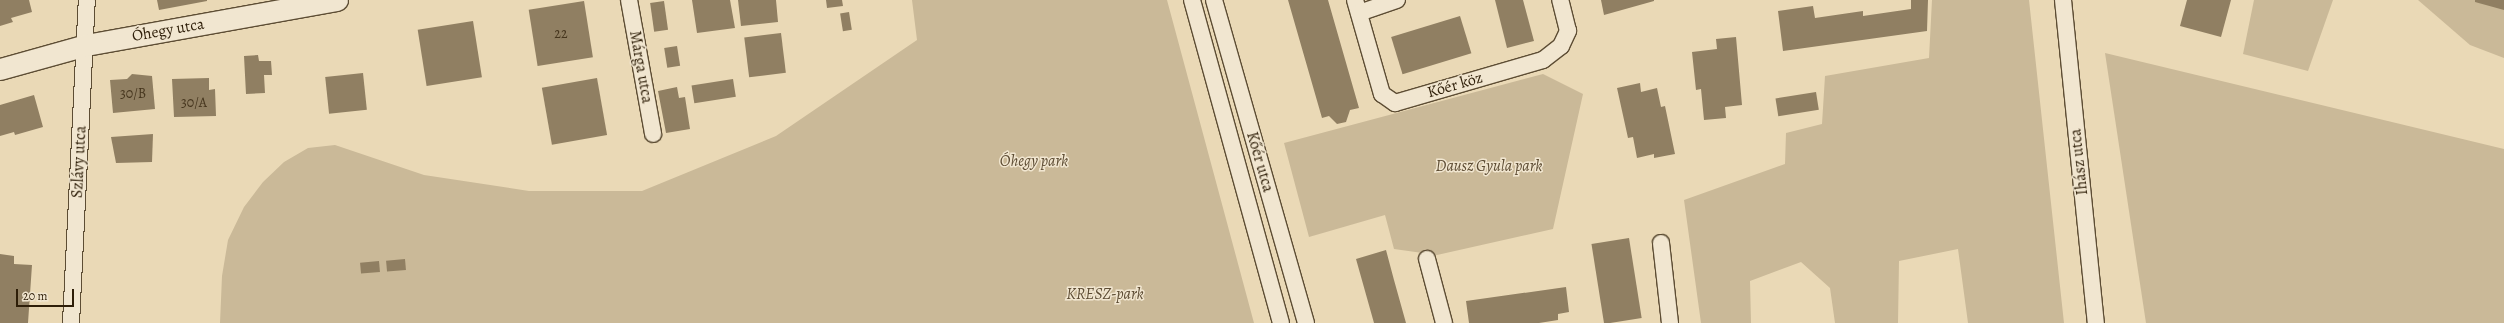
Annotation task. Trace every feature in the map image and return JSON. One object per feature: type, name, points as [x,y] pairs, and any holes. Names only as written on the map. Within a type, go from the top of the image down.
[{"type":"street","name":"Szlávy utca","points":[[71,323],[86,45],[87,0]]},
{"type":"street","name":"Óhegy utca","points":[[0,68],[86,45],[337,0]]},
{"type":"street","name":"Márga utca","points":[[629,0],[653,134]]},
{"type":"street","name":"Kőér utca","points":[[1192,0],[1281,323]]},
{"type":"street","name":"Kőér utca","points":[[1214,0],[1306,323]]},
{"type":"street","name":"Kőér köz","points":[[1397,0],[1357,7],[1382,94],[1395,102],[1543,60],[1561,46],[1568,31],[1560,0]]},
{"type":"street","name":"Ihász utca","points":[[2063,0],[2096,323]]},
{"type":"street","points":[[1661,243],[1670,323]]},
{"type":"street","points":[[1427,259],[1444,323]]},
{"type":"green space","name":"Óhegy park","points":[[912,0],[1167,0],[1254,323],[220,323],[222,276],[228,240],[244,207],[263,182],[284,162],[308,148],[335,145],[424,175],[529,191],[642,191],[776,136],[917,40]]},
{"type":"green space","points":[[1932,0],[2029,0],[2064,323],[1968,323],[1958,249],[1899,261],[1898,323],[1835,323],[1830,288],[1801,262],[1750,281],[1751,323],[1701,323],[1684,200],[1785,164],[1786,133],[1822,124],[1825,76],[1929,58]]},
{"type":"green space","points":[[2254,0],[2333,0],[2308,71],[2243,54]]},
{"type":"green space","points":[[2418,0],[2504,0],[2504,58],[2470,45]]},
{"type":"green space","points":[[2105,53],[2504,149],[2504,323],[2146,323]]},
{"type":"green space","name":"Dausz Gyula park","points":[[1543,74],[1583,94],[1553,229],[1437,255],[1394,249],[1385,215],[1309,237],[1284,143]]},
{"type":"building","points":[[0,0],[29,0],[32,12],[11,18],[13,22],[0,26]]},
{"type":"building","points":[[157,0],[207,0],[207,1],[159,10]]},
{"type":"building","points":[[692,0],[730,0],[735,28],[697,33]]},
{"type":"building","points":[[738,0],[776,0],[778,22],[741,26]]},
{"type":"building","points":[[826,0],[842,0],[843,6],[827,8]]},
{"type":"building","points":[[1288,0],[1328,0],[1359,108],[1350,110],[1346,122],[1337,124],[1329,116],[1322,118]]},
{"type":"building","points":[[1495,0],[1523,0],[1534,41],[1507,48]]},
{"type":"building","points":[[1601,0],[1654,0],[1654,1],[1604,15]]},
{"type":"building","points":[[1911,0],[1928,0],[1927,31],[1783,51],[1778,11],[1813,6],[1815,18],[1863,11],[1863,16],[1911,9]]},
{"type":"building","points":[[2187,0],[2231,0],[2221,37],[2180,26]]},
{"type":"building","points":[[2475,0],[2504,0],[2504,10],[2475,2]]},
{"type":"building","points":[[584,1],[593,57],[538,66],[529,10]]},
{"type":"building","points":[[664,1],[668,30],[654,32],[650,3]]},
{"type":"building","points":[[849,12],[852,30],[843,31],[840,13]]},
{"type":"building","points":[[1460,16],[1471,53],[1403,74],[1391,37]]},
{"type":"building","points":[[473,21],[482,77],[427,86],[418,30]]},
{"type":"building","points":[[781,33],[786,73],[749,77],[744,38]]},
{"type":"building","points":[[1736,37],[1742,105],[1725,107],[1726,118],[1704,120],[1701,89],[1696,90],[1692,52],[1717,49],[1716,39]]},
{"type":"building","points":[[677,46],[680,66],[667,68],[664,48]]},
{"type":"building","points":[[258,55],[259,61],[271,61],[272,75],[264,75],[265,93],[246,94],[244,56]]},
{"type":"building","points":[[363,73],[367,110],[329,114],[325,77]]},
{"type":"building","points":[[132,74],[152,76],[155,109],[113,113],[110,80],[127,79]]},
{"type":"building","points":[[209,78],[209,90],[215,89],[216,116],[174,117],[172,79]]},
{"type":"building","points":[[597,78],[607,135],[552,145],[542,88]]},
{"type":"building","points":[[733,79],[736,97],[694,103],[692,86]]},
{"type":"building","points":[[1640,83],[1641,92],[1657,88],[1661,107],[1665,106],[1675,154],[1654,158],[1654,154],[1637,158],[1633,137],[1628,138],[1617,88]]},
{"type":"building","points":[[677,87],[679,98],[685,97],[690,129],[666,133],[658,91]]},
{"type":"building","points":[[1816,92],[1819,110],[1778,116],[1776,98]]},
{"type":"building","points":[[34,95],[43,127],[15,135],[14,132],[0,136],[0,105]]},
{"type":"building","points":[[153,134],[152,162],[116,163],[111,137]]},
{"type":"building","points":[[1629,238],[1642,318],[1604,323],[1591,244]]},
{"type":"building","points":[[1386,250],[1406,323],[1374,323],[1356,259]]},
{"type":"building","points":[[0,254],[14,256],[14,264],[32,265],[28,323],[0,323]]},
{"type":"building","points":[[405,259],[406,270],[387,272],[386,261]]},
{"type":"building","points":[[379,261],[380,272],[361,274],[360,263]]},
{"type":"building","points":[[1566,287],[1569,312],[1558,314],[1558,320],[1539,323],[1469,323],[1466,301]]},
{"type":"park label","name":"KRESZ-park","points":[[1105,294]]}]
